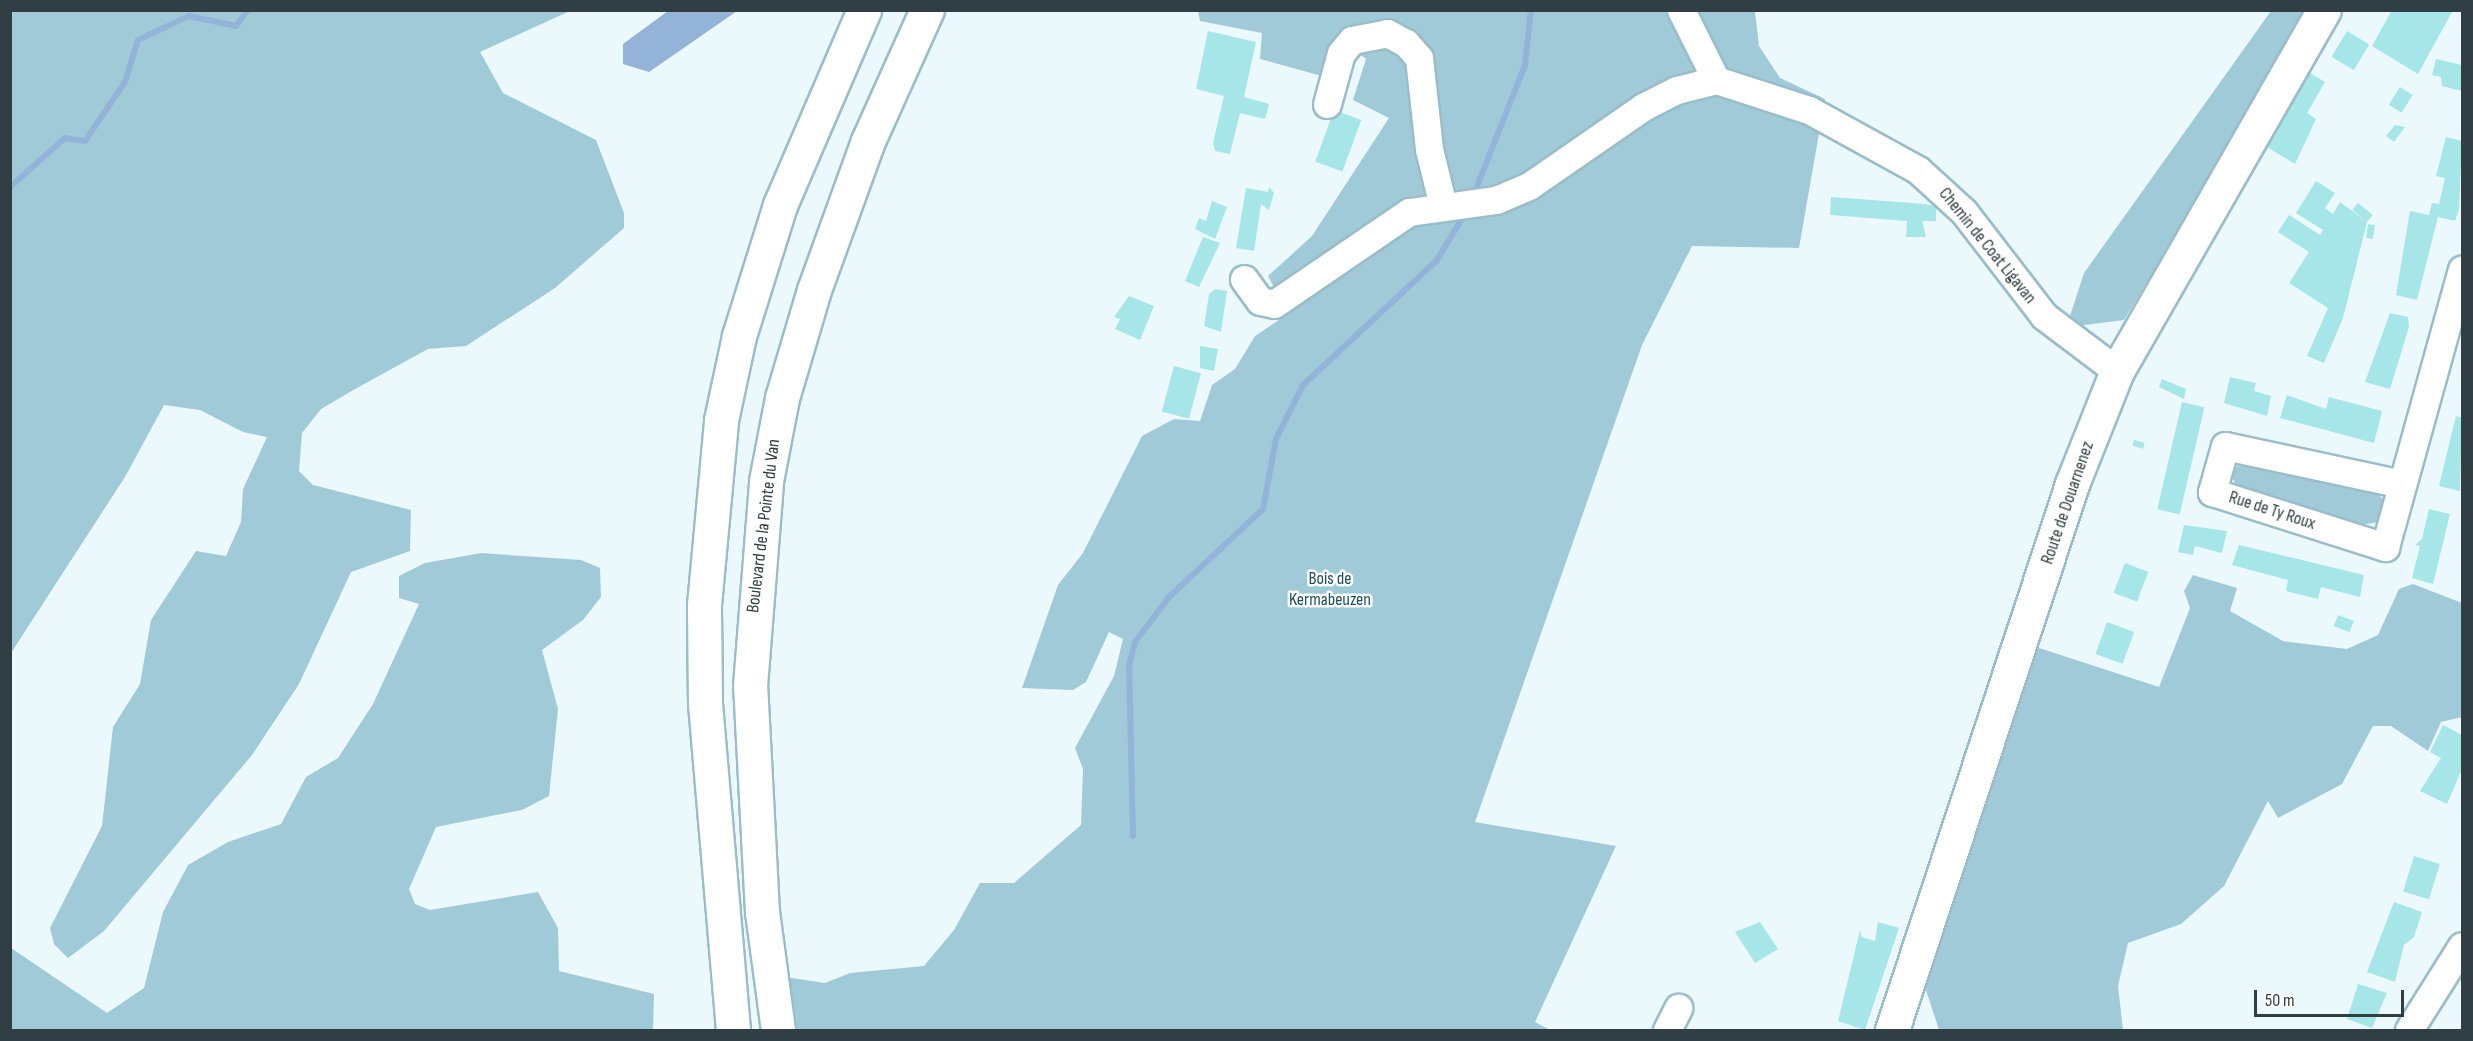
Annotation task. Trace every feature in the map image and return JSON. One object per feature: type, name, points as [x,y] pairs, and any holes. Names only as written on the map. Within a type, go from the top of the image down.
[{"type":"main road","points":[[733,1030],[705,704],[704,605],[721,420],[739,336],[780,206],[864,10]]},
{"type":"main road","name":"Boulevard de la Pointe du Van","points":[[778,1030],[762,912],[750,686],[766,481],[782,398],[814,290],[868,141],[927,10]]},
{"type":"main road","name":"Route de Douarnenez","points":[[1892,1030],[2072,484],[2117,371],[2324,10]]},
{"type":"street","points":[[1244,279],[1260,301],[1274,304],[1295,295],[1398,218],[1460,205],[1529,186],[1643,107],[1677,90],[1716,80],[1681,10]]},
{"type":"street","points":[[1327,104],[1341,53],[1352,40],[1387,33],[1406,43],[1419,58],[1429,149],[1460,205]]},
{"type":"street","name":"Chemin de Coat Ligavan","points":[[1716,80],[1809,111],[1918,170],[1958,206],[2044,316],[2117,371]]},
{"type":"street","name":"Rue de Ty Roux","points":[[2402,484],[2225,446],[2212,492],[2385,547],[2460,280]]},
{"type":"street","points":[[2409,1030],[2462,950]]},
{"type":"green space","points":[[11,10],[570,11],[480,52],[503,93],[596,140],[624,213],[624,228],[555,288],[466,346],[428,349],[355,389],[321,409],[302,433],[299,471],[313,485],[411,510],[410,551],[351,572],[299,684],[252,755],[104,931],[68,958],[54,944],[50,928],[102,826],[113,727],[140,684],[151,620],[196,551],[226,556],[241,522],[243,489],[267,437],[243,432],[200,410],[164,405],[125,477],[11,653]]},
{"type":"green space","name":"Bois de Kermabeuzen","points":[[1198,11],[1755,11],[1759,46],[1780,78],[1825,99],[1799,248],[1692,246],[1642,345],[1475,822],[1616,846],[1535,1022],[1550,1030],[792,1030],[785,977],[825,983],[850,973],[924,966],[954,930],[980,883],[1014,883],[1081,825],[1083,769],[1075,748],[1114,676],[1123,639],[1109,632],[1086,682],[1073,690],[1022,688],[1058,585],[1083,553],[1142,436],[1174,419],[1200,421],[1212,385],[1235,369],[1255,336],[1288,314],[1268,276],[1312,236],[1389,118],[1353,100],[1366,59],[1344,42],[1322,76],[1260,59],[1262,33],[1200,21]]},
{"type":"green space","points":[[2271,11],[2310,11],[2124,320],[2077,326],[2070,316],[2084,273]]},
{"type":"green space","points":[[2242,462],[2374,490],[2386,502],[2380,522],[2360,525],[2237,487],[2230,473]]},
{"type":"green space","points":[[481,553],[581,560],[600,568],[601,597],[583,620],[542,650],[558,709],[549,796],[522,810],[436,827],[409,889],[415,904],[430,910],[538,892],[558,928],[559,971],[654,994],[653,1030],[11,1030],[11,948],[107,1013],[144,988],[163,912],[188,865],[228,842],[281,824],[306,777],[338,758],[373,704],[419,604],[399,598],[399,576],[425,563]]},
{"type":"green space","points":[[2193,575],[2237,588],[2230,611],[2283,641],[2347,649],[2378,635],[2399,589],[2413,584],[2462,603],[2462,717],[2441,722],[2428,751],[2391,726],[2373,726],[2342,784],[2278,818],[2268,801],[2224,886],[2181,924],[2128,943],[2118,986],[2123,1030],[1939,1030],[1926,990],[1944,915],[2036,647],[2159,687],[2190,608],[2184,591]]},
{"type":"shaded area","points":[[668,11],[737,11],[649,72],[623,64],[623,44]]},
{"type":"building","points":[[2392,10],[2453,10],[2418,74],[2372,46]]},
{"type":"building","points":[[1208,31],[1256,42],[1244,97],[1269,104],[1265,119],[1240,113],[1230,154],[1215,151],[1213,143],[1224,96],[1196,89]]},
{"type":"building","points":[[2347,31],[2369,44],[2354,70],[2332,57]]},
{"type":"building","points":[[2436,59],[2462,65],[2462,91],[2442,86],[2441,77],[2432,75]]},
{"type":"building","points":[[2310,73],[2325,82],[2307,113],[2316,119],[2295,164],[2265,146]]},
{"type":"building","points":[[2400,87],[2413,95],[2402,113],[2389,105]]},
{"type":"building","points":[[1334,110],[1361,120],[1342,172],[1315,162]]},
{"type":"building","points":[[2395,125],[2405,127],[2394,142],[2386,136]]},
{"type":"building","points":[[2446,137],[2462,141],[2459,209],[2455,221],[2438,217],[2417,300],[2396,295],[2410,211],[2429,215],[2432,203],[2439,204],[2445,178],[2436,176]]},
{"type":"building","points":[[2316,181],[2335,193],[2325,208],[2333,214],[2340,202],[2367,222],[2343,318],[2324,363],[2307,356],[2328,308],[2289,283],[2309,252],[2278,232],[2289,215],[2320,235],[2323,230],[2296,213]]},
{"type":"building","points":[[1269,187],[1274,193],[1269,210],[1261,204],[1254,251],[1236,248],[1246,188],[1268,192]]},
{"type":"building","points":[[1831,197],[1936,206],[1936,221],[1922,221],[1926,237],[1906,237],[1907,221],[1830,215]]},
{"type":"building","points":[[1212,201],[1227,207],[1215,239],[1195,229],[1199,218],[1206,221]]},
{"type":"building","points":[[2358,203],[2373,215],[2367,222],[2352,210]]},
{"type":"building","points":[[2368,224],[2375,225],[2373,239],[2366,238]]},
{"type":"building","points":[[1203,237],[1220,243],[1199,287],[1185,281]]},
{"type":"building","points":[[1215,289],[1227,291],[1221,332],[1204,326],[1209,294]]},
{"type":"building","points":[[1129,296],[1154,306],[1140,340],[1115,329],[1120,319],[1114,317]]},
{"type":"building","points":[[2390,313],[2408,317],[2409,327],[2390,389],[2365,382]]},
{"type":"building","points":[[1200,346],[1218,349],[1214,371],[1200,368]]},
{"type":"building","points":[[1174,366],[1201,373],[1189,419],[1162,411]]},
{"type":"building","points":[[2230,377],[2256,383],[2254,391],[2271,396],[2267,416],[2224,403]]},
{"type":"building","points":[[2162,379],[2186,389],[2184,399],[2159,387]]},
{"type":"building","points":[[2287,395],[2326,409],[2329,397],[2382,411],[2374,443],[2280,418]]},
{"type":"building","points":[[2182,402],[2204,407],[2180,514],[2157,509]]},
{"type":"building","points":[[2456,416],[2462,418],[2460,491],[2439,486]]},
{"type":"building","points":[[2134,440],[2145,443],[2143,449],[2132,446]]},
{"type":"building","points":[[2429,509],[2450,514],[2433,584],[2412,578],[2420,546],[2415,545],[2422,539]]},
{"type":"building","points":[[2184,525],[2227,531],[2222,553],[2195,546],[2193,555],[2178,552]]},
{"type":"building","points":[[2239,545],[2364,575],[2360,597],[2321,587],[2318,599],[2286,591],[2288,580],[2232,565]]},
{"type":"building","points":[[2125,563],[2148,572],[2137,602],[2114,593]]},
{"type":"building","points":[[2338,615],[2354,621],[2350,632],[2334,626]]},
{"type":"building","points":[[2107,622],[2134,632],[2123,664],[2095,654]]},
{"type":"building","points":[[2443,725],[2462,735],[2462,769],[2447,804],[2420,791],[2441,758],[2430,752]]},
{"type":"building","points":[[2414,856],[2440,864],[2429,899],[2403,891]]},
{"type":"building","points":[[2394,902],[2422,912],[2414,937],[2404,945],[2395,982],[2367,972]]},
{"type":"building","points":[[1760,922],[1778,949],[1755,963],[1735,932]]},
{"type":"building","points":[[1878,922],[1899,928],[1865,1030],[1838,1021],[1860,930],[1862,937],[1875,941]]},
{"type":"building","points":[[2358,984],[2387,993],[2372,1028],[2347,1019]]},
{"type":"waterway","points":[[10,187],[65,138],[85,141],[125,82],[138,40],[189,16],[236,26],[248,10]]},
{"type":"waterway","points":[[1474,194],[1525,65],[1531,10]]},
{"type":"waterway","points":[[1133,836],[1129,665],[1135,642],[1169,597],[1263,509],[1276,439],[1303,385],[1437,260],[1466,212]]}]
